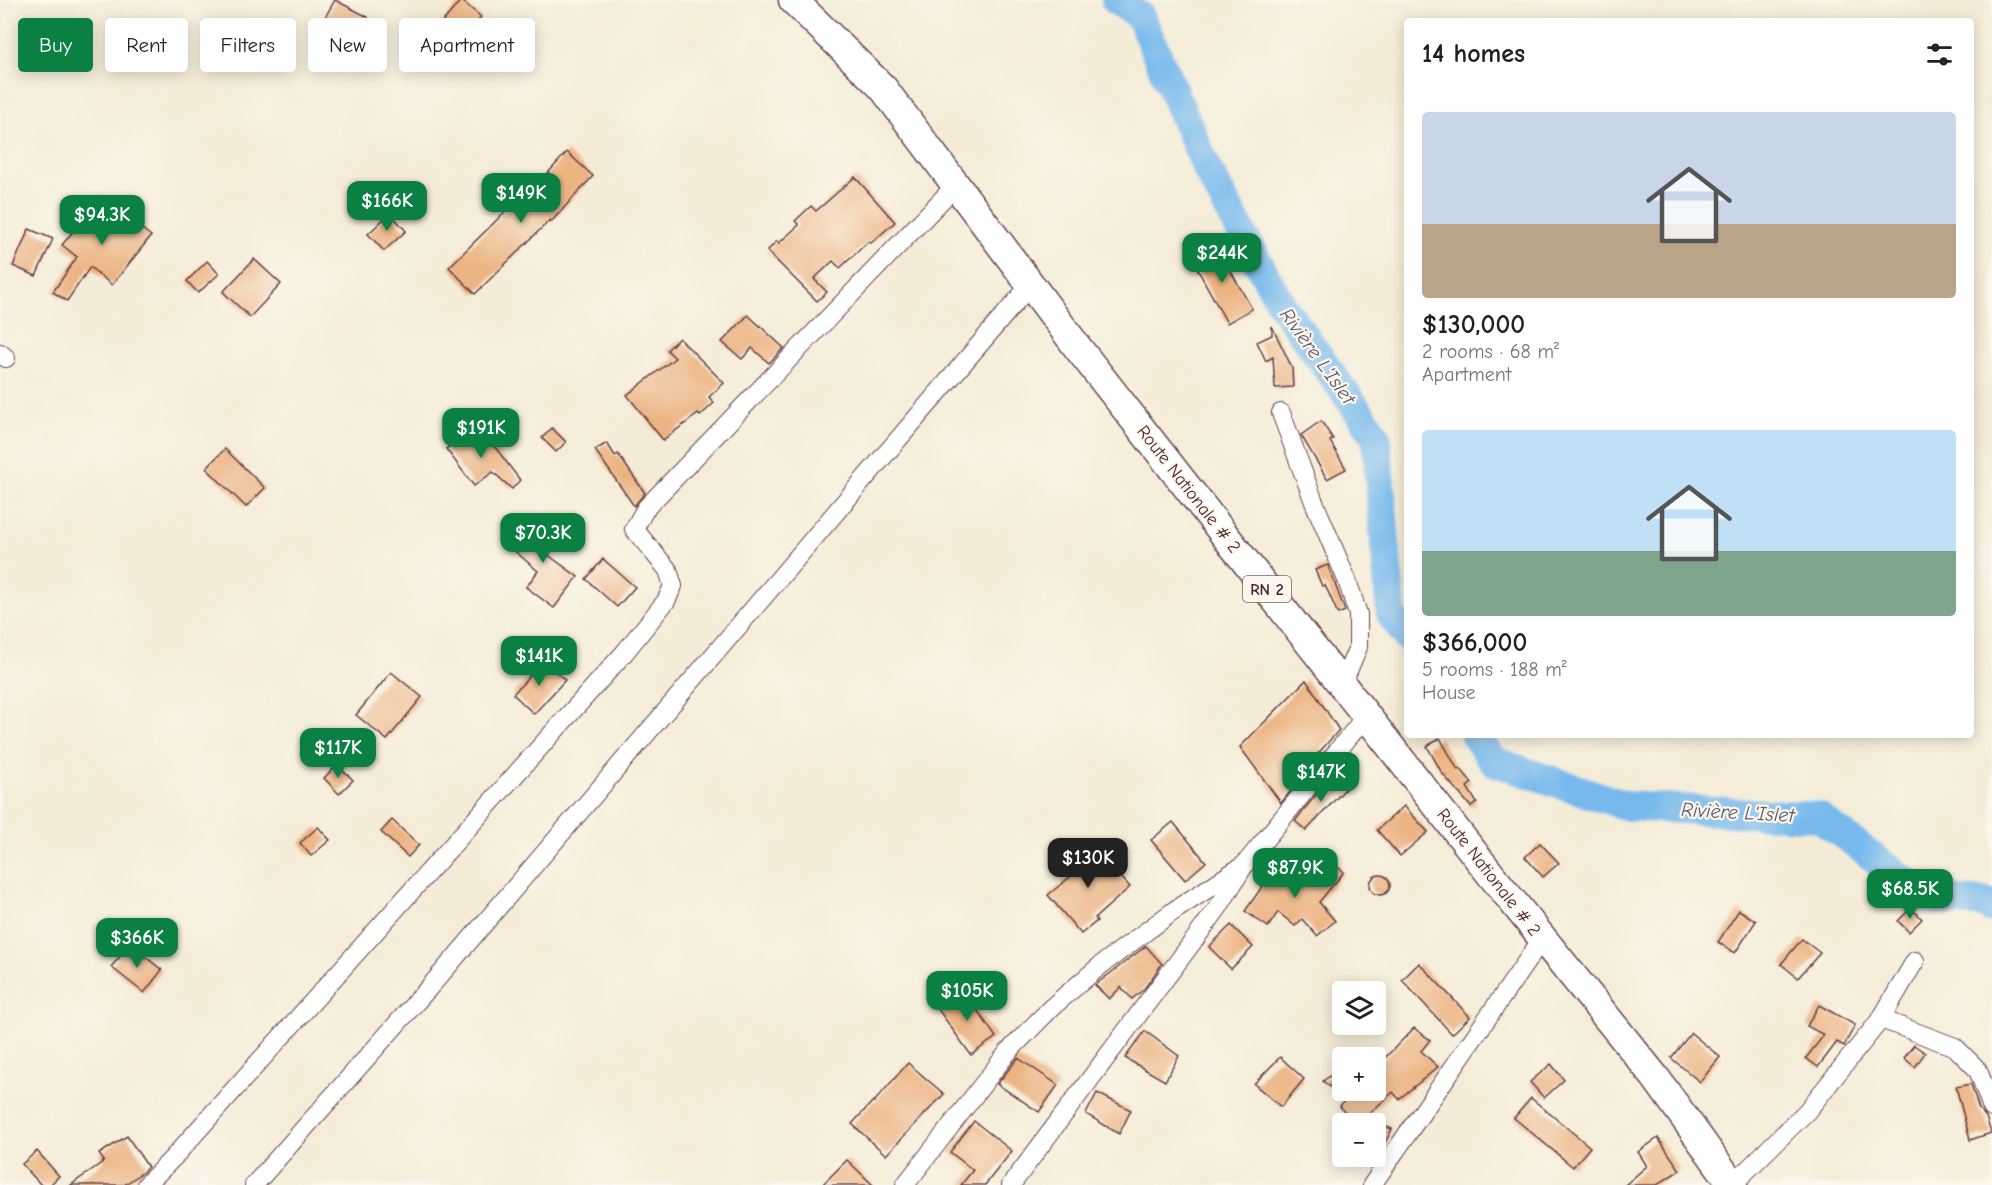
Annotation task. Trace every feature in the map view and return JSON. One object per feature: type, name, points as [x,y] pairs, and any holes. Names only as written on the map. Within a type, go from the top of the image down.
[{"type":"main road","name":"Route Nationale # 2","points":[[793,0],[883,88],[1078,348],[1542,939],[1654,1077],[1733,1185]]},
{"type":"street","points":[[146,1185],[173,1158],[609,670],[666,601],[674,586],[668,570],[634,529],[646,508],[956,184]]},
{"type":"street","points":[[254,1185],[441,974],[1031,284]]},
{"type":"street","points":[[1281,413],[1314,502],[1347,580],[1358,614],[1358,647],[1342,685]]},
{"type":"street","points":[[1011,1185],[1218,908],[1245,864],[1366,716]]},
{"type":"street","points":[[905,1185],[1008,1052],[1052,1007],[1101,965],[1175,910],[1245,864]]},
{"type":"street","points":[[1372,1185],[1542,939]]},
{"type":"street","points":[[1733,1185],[1807,1111],[1881,1019],[1915,962]]},
{"type":"street","points":[[1881,1019],[1955,1047],[1978,1070],[1992,1108]]},
{"type":"building","points":[[335,0],[368,17],[367,18],[325,18]]},
{"type":"building","points":[[461,0],[481,17],[480,18],[446,18]]},
{"type":"building","points":[[567,152],[593,176],[551,222],[550,220],[475,294],[449,267],[512,205],[516,208]]},
{"type":"building","points":[[855,177],[895,222],[871,243],[869,241],[840,268],[833,261],[814,279],[827,292],[817,301],[767,251],[799,225],[795,221],[811,206],[816,211]]},
{"type":"building","points":[[102,196],[151,236],[112,285],[90,267],[67,301],[53,292],[77,257],[62,245]]},
{"type":"building","points":[[390,213],[406,231],[384,251],[368,234]]},
{"type":"building","points":[[29,229],[53,239],[36,276],[13,266]]},
{"type":"building","points":[[1216,245],[1252,309],[1227,323],[1192,259]]},
{"type":"building","points":[[254,259],[281,284],[250,317],[223,292]]},
{"type":"building","points":[[207,261],[219,274],[198,293],[187,281]]},
{"type":"building","points":[[748,315],[784,348],[769,363],[752,348],[742,359],[722,342]]},
{"type":"building","points":[[1272,326],[1292,368],[1293,387],[1275,388],[1273,357],[1266,361],[1257,342],[1272,335]]},
{"type":"building","points":[[679,338],[724,383],[709,397],[714,403],[700,416],[698,414],[663,440],[627,395],[675,358],[667,350]]},
{"type":"building","points":[[1321,421],[1333,439],[1330,441],[1346,469],[1327,479],[1301,435]]},
{"type":"building","points":[[478,425],[520,480],[512,489],[493,472],[474,486],[446,449]]},
{"type":"building","points":[[552,428],[566,442],[556,452],[542,438]]},
{"type":"building","points":[[607,443],[615,456],[618,454],[645,493],[634,506],[595,450]]},
{"type":"building","points":[[225,449],[265,488],[246,507],[206,468]]},
{"type":"building","points":[[533,517],[553,534],[540,549],[578,577],[554,608],[526,587],[538,571],[509,546]]},
{"type":"building","points":[[603,559],[635,587],[617,607],[586,579]]},
{"type":"building","points":[[1328,565],[1345,611],[1338,614],[1325,585],[1322,586],[1315,570]]},
{"type":"building","points":[[544,661],[565,680],[534,714],[513,694]]},
{"type":"building","points":[[391,672],[422,697],[387,740],[356,715]]},
{"type":"building","points":[[1306,680],[1339,730],[1314,758],[1316,760],[1281,803],[1240,747]]},
{"type":"building","points":[[1440,738],[1458,770],[1460,768],[1472,783],[1467,787],[1477,803],[1471,807],[1442,773],[1427,746]]},
{"type":"building","points":[[337,765],[353,780],[339,794],[324,778]]},
{"type":"building","points":[[1332,775],[1346,788],[1306,831],[1295,821]]},
{"type":"building","points":[[1404,806],[1428,832],[1400,856],[1377,830]]},
{"type":"building","points":[[392,820],[419,845],[408,857],[381,832]]},
{"type":"building","points":[[1173,822],[1206,862],[1185,880],[1151,840]]},
{"type":"building","points":[[318,827],[330,840],[311,856],[300,843]]},
{"type":"building","points":[[1091,843],[1130,887],[1095,918],[1097,921],[1081,934],[1048,895],[1071,876],[1065,870]]},
{"type":"building","points":[[1540,843],[1559,863],[1543,877],[1525,857]]},
{"type":"building","points":[[1330,861],[1344,872],[1319,902],[1335,921],[1317,936],[1302,919],[1295,926],[1278,912],[1268,927],[1245,911],[1278,864],[1310,886]]},
{"type":"building","points":[[1380,875],[1387,878],[1390,885],[1387,892],[1380,895],[1373,892],[1370,885],[1373,878]]},
{"type":"building","points":[[1911,908],[1922,919],[1909,932],[1898,921]]},
{"type":"building","points":[[1739,910],[1756,921],[1735,953],[1718,942]]},
{"type":"building","points":[[1231,925],[1253,947],[1231,969],[1209,947]]},
{"type":"building","points":[[1802,939],[1820,953],[1798,978],[1781,964]]},
{"type":"building","points":[[130,945],[162,970],[144,993],[111,967]]},
{"type":"building","points":[[1146,946],[1162,964],[1144,989],[1132,999],[1121,987],[1109,999],[1095,985]]},
{"type":"building","points":[[1419,963],[1470,1017],[1452,1034],[1402,980]]},
{"type":"building","points":[[963,990],[996,1037],[971,1055],[937,1008]]},
{"type":"building","points":[[1819,1005],[1855,1025],[1844,1046],[1837,1042],[1818,1067],[1806,1058],[1824,1035],[1807,1026]]},
{"type":"building","points":[[1414,1028],[1430,1040],[1421,1051],[1438,1067],[1399,1099],[1393,1092],[1386,1098],[1386,1057]]},
{"type":"building","points":[[1145,1031],[1179,1056],[1165,1081],[1125,1058]]},
{"type":"building","points":[[1691,1033],[1720,1057],[1700,1082],[1671,1058]]},
{"type":"building","points":[[1914,1045],[1925,1053],[1915,1067],[1904,1058]]},
{"type":"building","points":[[1280,1057],[1304,1079],[1281,1107],[1254,1084]]},
{"type":"building","points":[[1018,1058],[1058,1085],[1039,1112],[997,1084]]},
{"type":"building","points":[[908,1063],[944,1094],[886,1155],[852,1124]]},
{"type":"building","points":[[1551,1064],[1564,1080],[1544,1098],[1530,1082]]},
{"type":"building","points":[[1332,1074],[1332,1089],[1323,1081]]},
{"type":"building","points":[[1971,1084],[1979,1109],[1986,1117],[1991,1133],[1970,1140],[1956,1087]]},
{"type":"building","points":[[1097,1093],[1131,1110],[1119,1134],[1086,1114]]},
{"type":"building","points":[[1531,1098],[1590,1147],[1573,1167],[1514,1118]]},
{"type":"building","points":[[1344,1101],[1383,1101],[1370,1113],[1345,1113],[1340,1106]]},
{"type":"building","points":[[974,1121],[1012,1151],[985,1185],[961,1185],[973,1170],[950,1152]]},
{"type":"building","points":[[1386,1127],[1392,1129],[1386,1141]]},
{"type":"building","points":[[127,1136],[148,1167],[143,1172],[124,1185],[71,1185],[104,1161],[99,1154]]},
{"type":"building","points":[[1658,1138],[1680,1170],[1657,1185],[1625,1185],[1647,1166],[1638,1152]]},
{"type":"building","points":[[37,1151],[59,1176],[50,1185],[41,1185],[22,1164]]},
{"type":"building","points":[[847,1160],[873,1185],[822,1185]]},
{"type":"waterway","name":"Rivière L'Islet","points":[[1116,0],[1140,16],[1208,171],[1281,304],[1376,436],[1391,614],[1404,633]]},
{"type":"waterway","name":"Rivière L'Islet","points":[[1477,738],[1493,761],[1627,806],[1819,817],[1930,899],[1988,903],[1992,909]]}]
